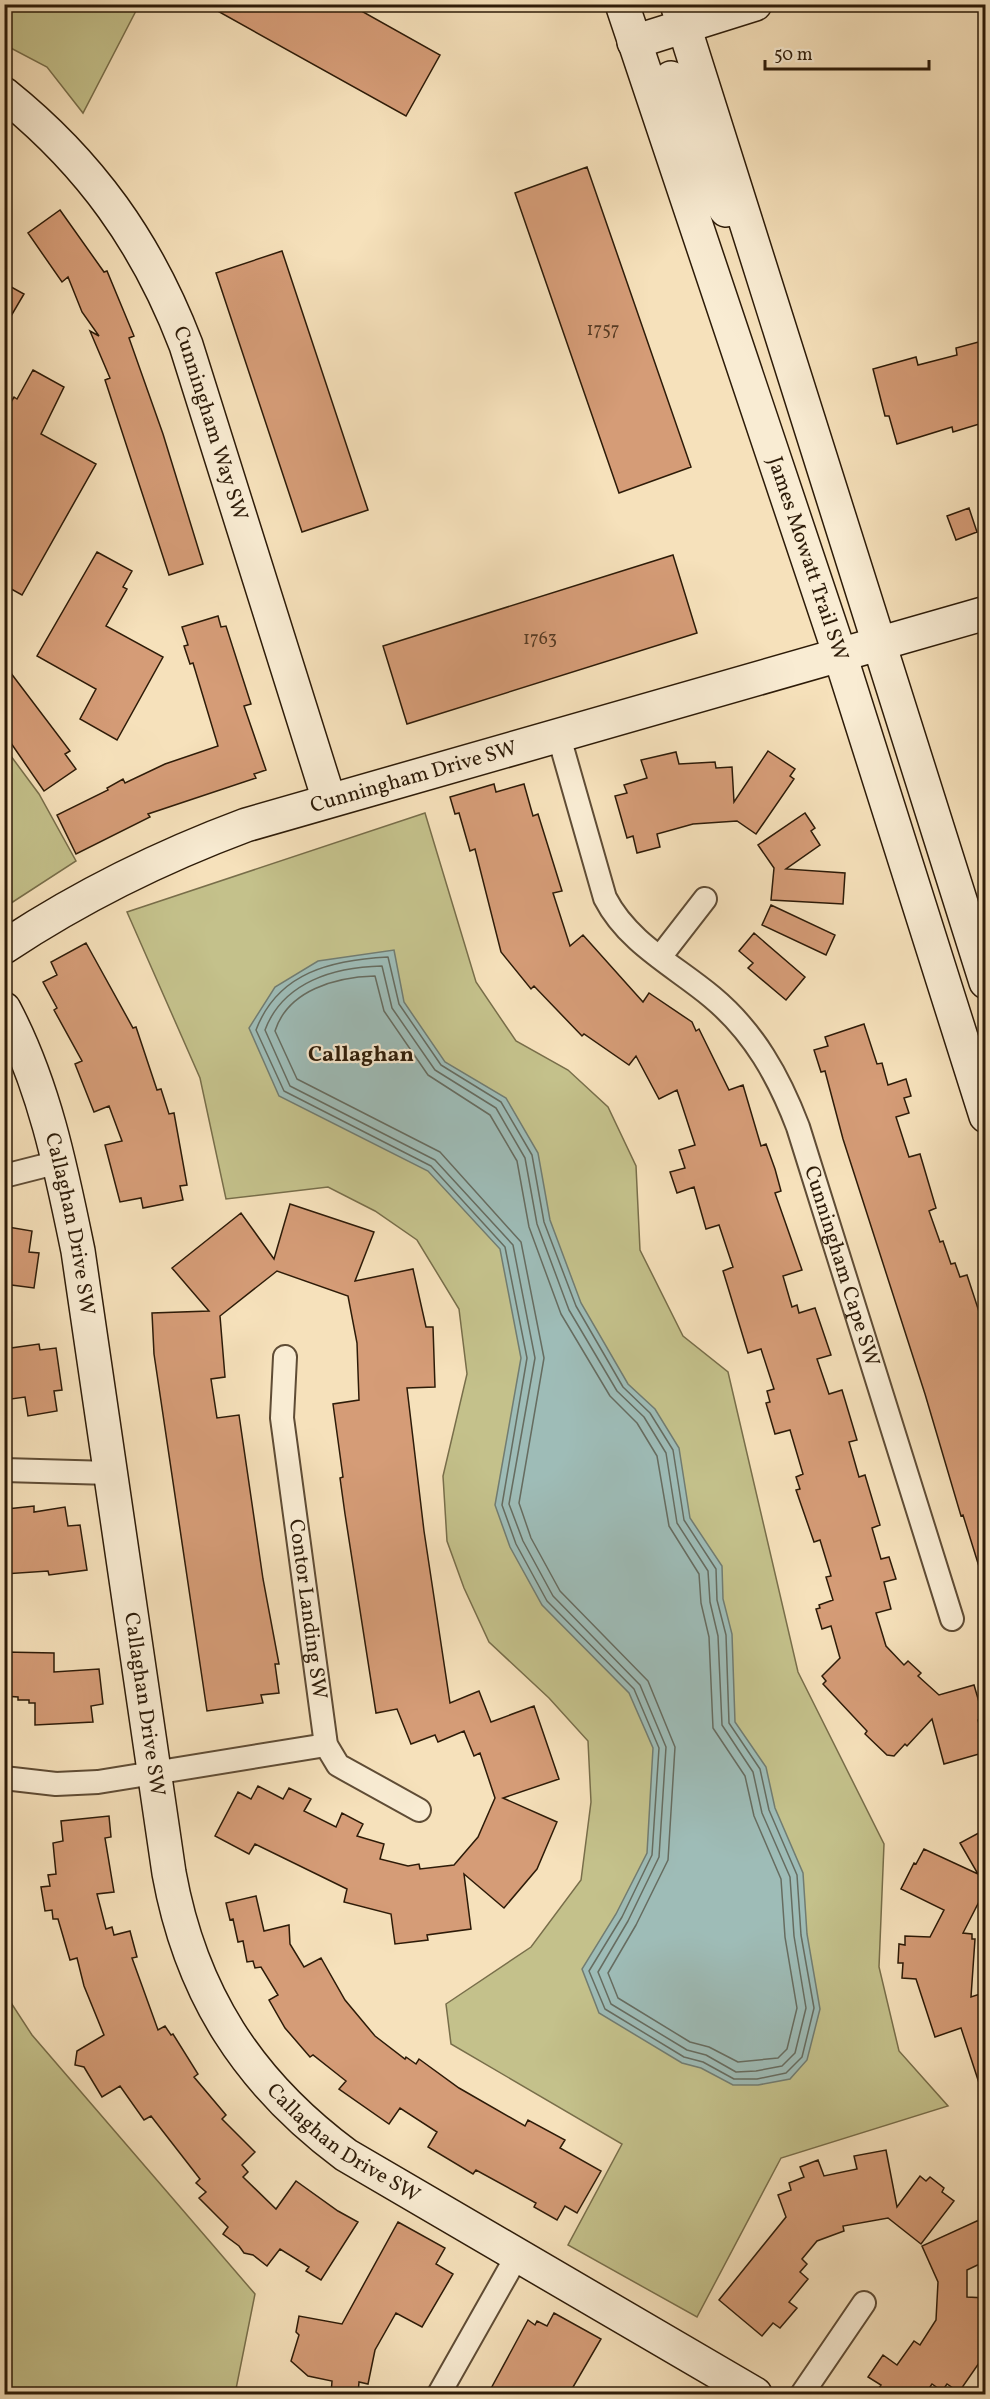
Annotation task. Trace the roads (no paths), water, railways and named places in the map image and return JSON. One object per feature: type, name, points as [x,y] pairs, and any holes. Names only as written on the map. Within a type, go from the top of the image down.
[{"type":"street","name":"James Mowatt Trail SW","points":[[621,4],[647,73],[840,655],[986,1116]]},
{"type":"street","points":[[755,4],[681,16],[634,42],[667,69],[716,196],[756,252]]},
{"type":"street","name":"James Mowatt Trail SW","points":[[681,16],[986,982]]},
{"type":"street","name":"Cunningham Way SW","points":[[4,94],[51,135],[105,195],[133,235],[170,304],[186,345],[329,800]]},
{"type":"street","name":"Cunningham Drive SW","points":[[4,947],[72,905],[150,864],[246,825],[986,614]]},
{"type":"street","name":"Cunningham Cape SW","points":[[559,737],[605,898],[623,926],[730,1012],[765,1057],[783,1090],[798,1127],[952,1619]]},
{"type":"street","points":[[660,957],[705,899]]},
{"type":"street","name":"Callaghan Drive SW","points":[[4,1009],[27,1057],[58,1161],[78,1251],[168,1873],[185,1941],[217,2014],[244,2058],[292,2112],[346,2155],[755,2394]]},
{"type":"street","points":[[4,1176],[58,1161]]},
{"type":"street","name":"Contor Landing SW","points":[[285,1357],[282,1418],[326,1745],[338,1765],[419,1810]]},
{"type":"street","points":[[4,1470],[110,1473]]},
{"type":"street","points":[[4,1778],[77,1783],[326,1745]]},
{"type":"street","points":[[439,2394],[517,2256]]},
{"type":"street","points":[[802,2394],[864,2303]]},
{"type":"water","points":[[394,950],[404,1002],[445,1062],[506,1098],[538,1153],[550,1220],[581,1303],[628,1384],[655,1409],[679,1448],[690,1518],[722,1566],[723,1599],[732,1634],[735,1722],[766,1767],[775,1808],[803,1873],[807,1934],[820,2009],[807,2060],[790,2079],[758,2085],[733,2085],[701,2068],[682,2063],[599,2013],[582,1969],[616,1914],[647,1853],[653,1748],[629,1693],[542,1605],[510,1547],[495,1505],[521,1358],[500,1249],[428,1171],[279,1096],[249,1028],[275,987],[318,961]]},
{"type":"district","name":"Callaghan","points":[[361,1055]]}]
